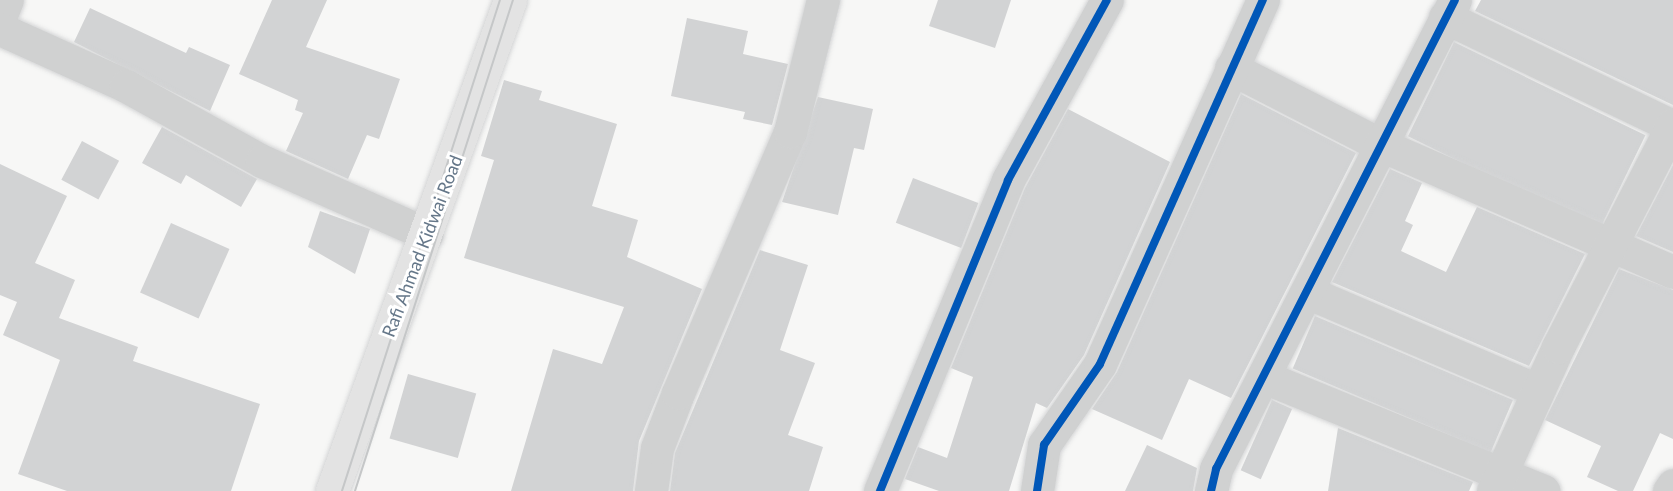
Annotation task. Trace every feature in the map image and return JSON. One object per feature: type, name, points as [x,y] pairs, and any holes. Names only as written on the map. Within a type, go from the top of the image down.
[{"type":"main road","name":"Rafi Ahmad Kidwai Road","points":[[332,491],[510,0]]},
{"type":"street","points":[[0,17],[7,0]]},
{"type":"street","points":[[651,491],[657,448],[678,393],[790,132],[823,0]]},
{"type":"street","points":[[880,491],[1008,180],[1107,0]]},
{"type":"street","points":[[1037,491],[1044,445],[1100,364],[1263,0]]},
{"type":"street","points":[[1211,491],[1216,469],[1450,9],[1673,125],[1611,250],[1537,390],[1495,483]]},
{"type":"street","points":[[0,29],[126,86],[262,161],[427,234]]},
{"type":"street","points":[[1231,68],[1381,145],[1611,250],[1673,272]]},
{"type":"street","points":[[1307,292],[1537,390]]},
{"type":"street","points":[[1264,377],[1495,483],[1544,491]]},
{"type":"street","points":[[1669,491],[1673,485]]},
{"type":"building","points":[[272,0],[327,0],[306,47],[400,79],[379,139],[367,135],[348,179],[286,151],[303,113],[295,110],[298,100],[239,74]]},
{"type":"building","points":[[938,0],[1011,0],[995,48],[929,26]]},
{"type":"building","points":[[1481,0],[1673,0],[1673,105],[1475,11]]},
{"type":"building","points":[[90,8],[186,53],[189,47],[230,65],[210,111],[74,42]]},
{"type":"building","points":[[687,18],[748,31],[743,54],[788,64],[772,125],[743,119],[745,112],[671,96]]},
{"type":"building","points":[[1454,42],[1645,135],[1599,230],[1408,136]]},
{"type":"building","points":[[504,80],[542,91],[539,100],[617,124],[592,206],[638,220],[627,257],[702,289],[639,441],[633,491],[511,491],[553,349],[602,364],[624,307],[464,258],[494,160],[481,156]]},
{"type":"building","points":[[1241,94],[1356,153],[1231,398],[1189,379],[1162,440],[1092,409],[1117,372]]},
{"type":"building","points":[[818,97],[873,109],[864,150],[854,148],[838,215],[782,202]]},
{"type":"building","points":[[1068,109],[1170,162],[1084,355],[1047,408],[1036,403],[1009,491],[939,491],[905,479],[918,447],[947,458],[973,377],[951,368],[1025,188]]},
{"type":"building","points":[[162,127],[257,179],[241,207],[186,175],[181,184],[142,163]]},
{"type":"building","points":[[82,141],[119,161],[98,200],[61,180]]},
{"type":"building","points":[[0,164],[67,196],[35,263],[75,280],[59,318],[138,347],[133,361],[260,404],[231,491],[67,491],[18,474],[60,360],[3,335],[17,302],[0,295]]},
{"type":"building","points":[[1673,165],[1673,252],[1636,236]]},
{"type":"building","points":[[1390,169],[1422,183],[1405,221],[1413,225],[1401,251],[1446,272],[1477,207],[1585,254],[1529,366],[1332,282]]},
{"type":"building","points":[[913,178],[978,203],[961,248],[896,223]]},
{"type":"building","points":[[320,211],[370,229],[355,274],[308,247]]},
{"type":"building","points":[[171,223],[229,249],[199,318],[140,292]]},
{"type":"building","points":[[760,250],[808,265],[780,350],[815,363],[788,435],[823,447],[809,491],[670,491],[675,453]]},
{"type":"building","points":[[1619,269],[1673,290],[1673,439],[1660,433],[1633,491],[1618,491],[1587,477],[1601,446],[1545,420]]},
{"type":"building","points":[[1315,316],[1513,400],[1491,452],[1293,368]]},
{"type":"building","points":[[408,374],[476,394],[458,458],[390,438]]},
{"type":"building","points":[[1272,400],[1292,409],[1261,479],[1241,470]]},
{"type":"building","points":[[1338,428],[1473,482],[1469,491],[1328,491]]},
{"type":"building","points":[[1147,445],[1197,468],[1193,491],[1125,491]]},
{"type":"tram line","points":[[342,491],[500,0]]},
{"type":"tram line","points":[[355,491],[513,0]]},
{"type":"cycle path","points":[[880,491],[1008,180],[1107,0]]},
{"type":"cycle path","points":[[1037,491],[1044,445],[1100,364],[1263,0]]},
{"type":"cycle path","points":[[1211,491],[1216,469],[1455,0]]}]
